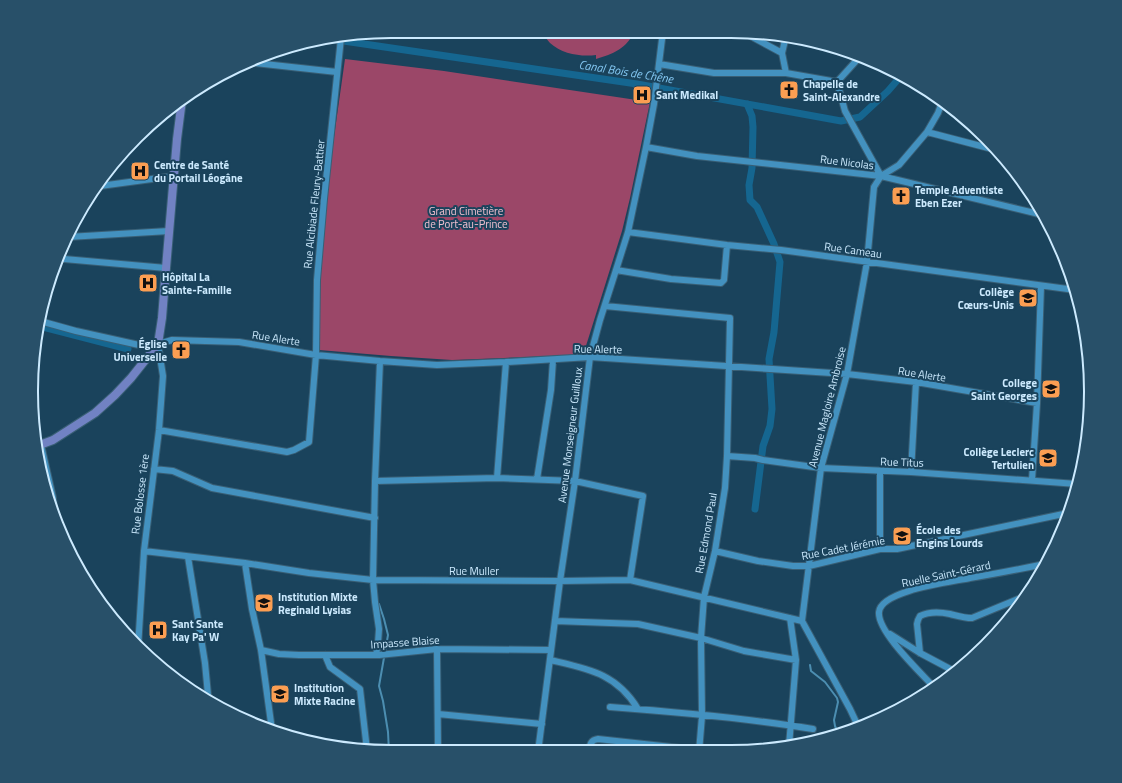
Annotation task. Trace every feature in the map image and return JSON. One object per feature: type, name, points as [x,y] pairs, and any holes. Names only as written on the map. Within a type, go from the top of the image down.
[{"type":"main road","points":[[42,442],[53,440],[64,434],[95,413],[131,378],[158,344],[162,318],[181,108]]},
{"type":"street","name":"Avenue Monseigneur Guilloux","points":[[539,745],[560,581],[575,481],[590,357],[628,232],[654,104],[662,38]]},
{"type":"street","points":[[756,39],[782,53]]},
{"type":"street","name":"Rue Alcibiade Fleury-Battier","points":[[159,430],[287,452],[309,442],[316,355],[317,280],[341,42]]},
{"type":"street","points":[[785,42],[782,53],[786,72]]},
{"type":"street","points":[[836,82],[856,61]]},
{"type":"street","points":[[260,64],[337,72]]},
{"type":"street","points":[[659,64],[714,74],[786,72],[836,82]]},
{"type":"street","points":[[836,82],[845,111],[881,176],[899,165],[927,132],[940,107]]},
{"type":"street","points":[[927,132],[985,147]]},
{"type":"street","name":"Rue Nicolas","points":[[646,148],[697,156],[881,176],[1036,213]]},
{"type":"street","points":[[105,185],[174,176]]},
{"type":"street","name":"Avenue Magloire Ambroise","points":[[802,621],[821,468],[847,374],[867,262],[874,187],[881,176]]},
{"type":"street","points":[[73,237],[169,231]]},
{"type":"street","name":"Rue Cameau","points":[[628,232],[728,246],[767,248],[1069,289]]},
{"type":"street","points":[[616,270],[671,279],[721,283],[724,280],[728,246]]},
{"type":"street","points":[[64,259],[166,268]]},
{"type":"street","points":[[1032,480],[1037,403],[1041,286]]},
{"type":"street","name":"Rue Edmond Paul","points":[[605,306],[730,318],[730,366],[725,488],[715,551],[704,597],[701,638],[702,716],[700,745]]},
{"type":"street","name":"Rue Alerte","points":[[45,322],[148,347],[172,340],[239,342],[316,355],[437,365],[590,357],[847,374],[916,382],[1037,403]]},
{"type":"street","name":"Rue Bolosse 1ère","points":[[139,638],[144,551],[159,430],[163,376],[158,344]]},
{"type":"street","points":[[537,479],[553,360]]},
{"type":"street","points":[[376,655],[379,629],[373,580],[380,361]]},
{"type":"street","points":[[497,478],[506,362]]},
{"type":"street","points":[[911,472],[916,382]]},
{"type":"street","name":"Rue Titus","points":[[727,456],[755,458],[821,468],[911,472],[1072,484]]},
{"type":"street","points":[[154,469],[173,471],[212,488],[375,518]]},
{"type":"street","points":[[880,471],[880,549]]},
{"type":"street","points":[[375,481],[497,478],[575,481],[643,496],[630,580]]},
{"type":"street","name":"Rue Cadet Jérémie","points":[[715,551],[758,561],[793,566],[809,566],[880,549],[897,549],[1062,514]]},
{"type":"street","name":"Rue Muller","points":[[144,551],[373,580],[630,580],[802,621]]},
{"type":"street","points":[[188,557],[204,656],[208,693]]},
{"type":"street","points":[[246,564],[252,609],[261,650],[271,723]]},
{"type":"street","name":"Ruelle Saint-Gérard","points":[[930,683],[886,632],[880,620],[879,612],[881,605],[893,597],[911,590],[1039,565]]},
{"type":"street","points":[[920,652],[917,624],[920,616],[925,613],[945,613],[972,618],[1016,600]]},
{"type":"street","points":[[789,740],[796,660],[790,618]]},
{"type":"street","points":[[555,621],[638,624],[701,638],[744,651],[796,660]]},
{"type":"street","points":[[802,621],[856,722]]},
{"type":"street","points":[[886,632],[950,669]]},
{"type":"street","points":[[437,649],[438,745]]},
{"type":"street","name":"Impasse Blaise","points":[[261,650],[279,654],[299,655],[376,655],[437,649],[551,650]]},
{"type":"street","points":[[325,654],[330,667],[360,689],[366,744]]},
{"type":"street","points":[[550,660],[590,670],[611,680],[623,689],[638,709]]},
{"type":"street","points":[[610,707],[790,725],[813,729]]},
{"type":"street","points":[[438,714],[542,724]]},
{"type":"street","points":[[590,745],[594,740],[602,739],[650,745]]},
{"type":"green space","points":[[546,38],[630,38],[619,50],[596,59],[596,55],[584,56],[572,54],[560,50],[550,43]]},
{"type":"green space","name":"Grand Cimetière de Port-au-Prince","points":[[345,59],[444,71],[650,102],[622,231],[585,349],[578,355],[452,360],[319,350],[318,291],[323,215]]},
{"type":"waterway","name":"Canal Bois de Chêne","points":[[344,41],[637,84],[841,121],[860,117],[898,80]]},
{"type":"waterway","points":[[747,104],[752,116],[753,127],[752,168],[749,185],[750,200],[757,207],[774,244],[780,262],[774,332],[769,359],[772,409],[770,426],[763,446],[755,509]]},
{"type":"waterway","points":[[44,327],[128,349]]},
{"type":"waterway","points":[[379,604],[388,635],[379,686],[383,701],[389,745]]},
{"type":"waterway","points":[[810,665],[811,671],[825,682],[837,698],[838,702],[834,720],[836,729]]},
{"type":"place","name":"Chapelle de Saint-Alexandre","points":[[789,90]]},
{"type":"place","name":"Sant Medikal","points":[[642,95]]},
{"type":"place","name":"Centre de Santé du Portail Léogâne","points":[[140,171]]},
{"type":"place","name":"Temple Adventiste Eben Ezer","points":[[901,196]]},
{"type":"place","name":"Hôpital La Sainte-Famille","points":[[148,283]]},
{"type":"place","name":"Collège Cœurs-Unis","points":[[1028,298]]},
{"type":"place","name":"Église Universelle","points":[[181,350]]},
{"type":"place","name":"College Saint Georges","points":[[1051,389]]},
{"type":"place","name":"Collège Leclerc Tertulien","points":[[1048,458]]},
{"type":"place","name":"École des Engins Lourds","points":[[902,536]]},
{"type":"place","name":"Institution Mixte Reginald Lysias","points":[[264,603]]},
{"type":"place","name":"Sant Sante Kay Pa' W","points":[[158,630]]},
{"type":"place","name":"Institution Mixte Racine","points":[[280,694]]}]
